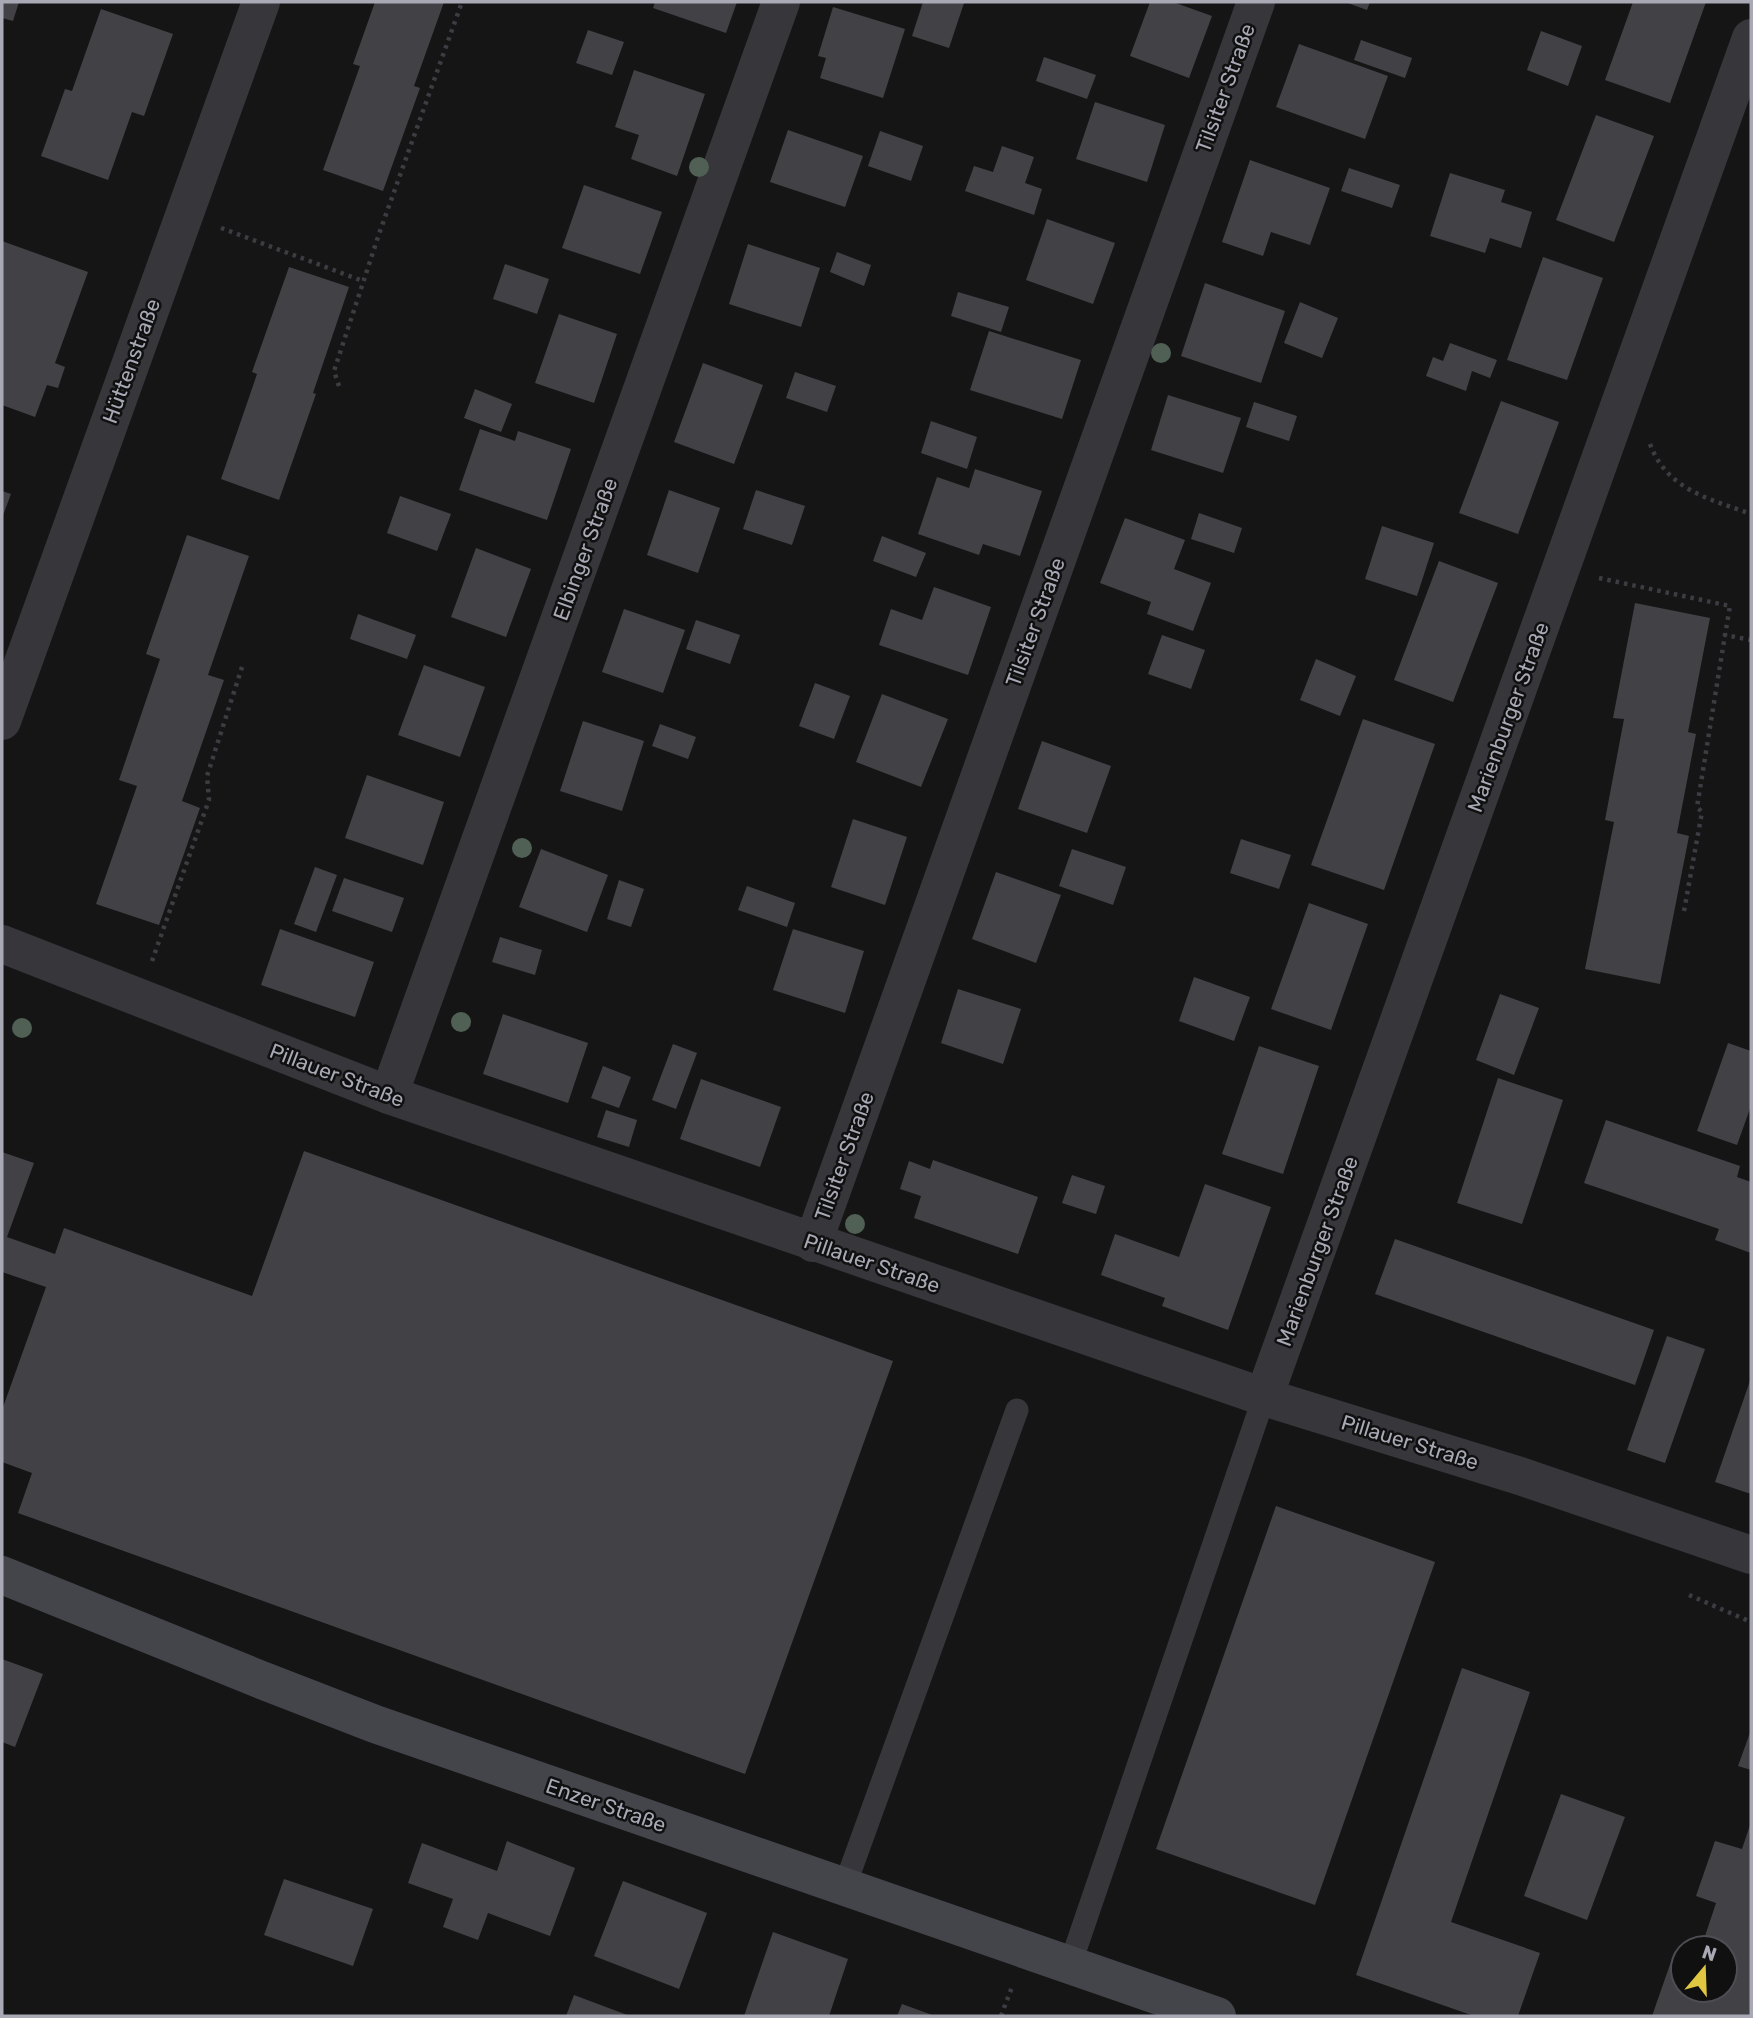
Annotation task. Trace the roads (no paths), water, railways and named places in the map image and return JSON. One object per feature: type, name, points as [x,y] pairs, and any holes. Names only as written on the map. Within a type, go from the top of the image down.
[{"type":"main road","name":"Enzer Straße","points":[[2,1575],[375,1724],[1217,2016]]},
{"type":"street","name":"Hüttenstraße","points":[[2,721],[261,2]]},
{"type":"street","name":"Elbinger Straße","points":[[389,1095],[781,2]]},
{"type":"street","name":"Tilsiter Straße","points":[[813,1243],[1256,2]]},
{"type":"street","name":"Marienburger Straße","points":[[1264,1397],[1751,38]]},
{"type":"street","name":"Pillauer Straße","points":[[2,944],[389,1095],[1264,1397],[1532,1480],[1751,1555]]},
{"type":"lane","points":[[1070,1965],[1264,1397]]},
{"type":"lane","points":[[844,1888],[1017,1410]]}]
